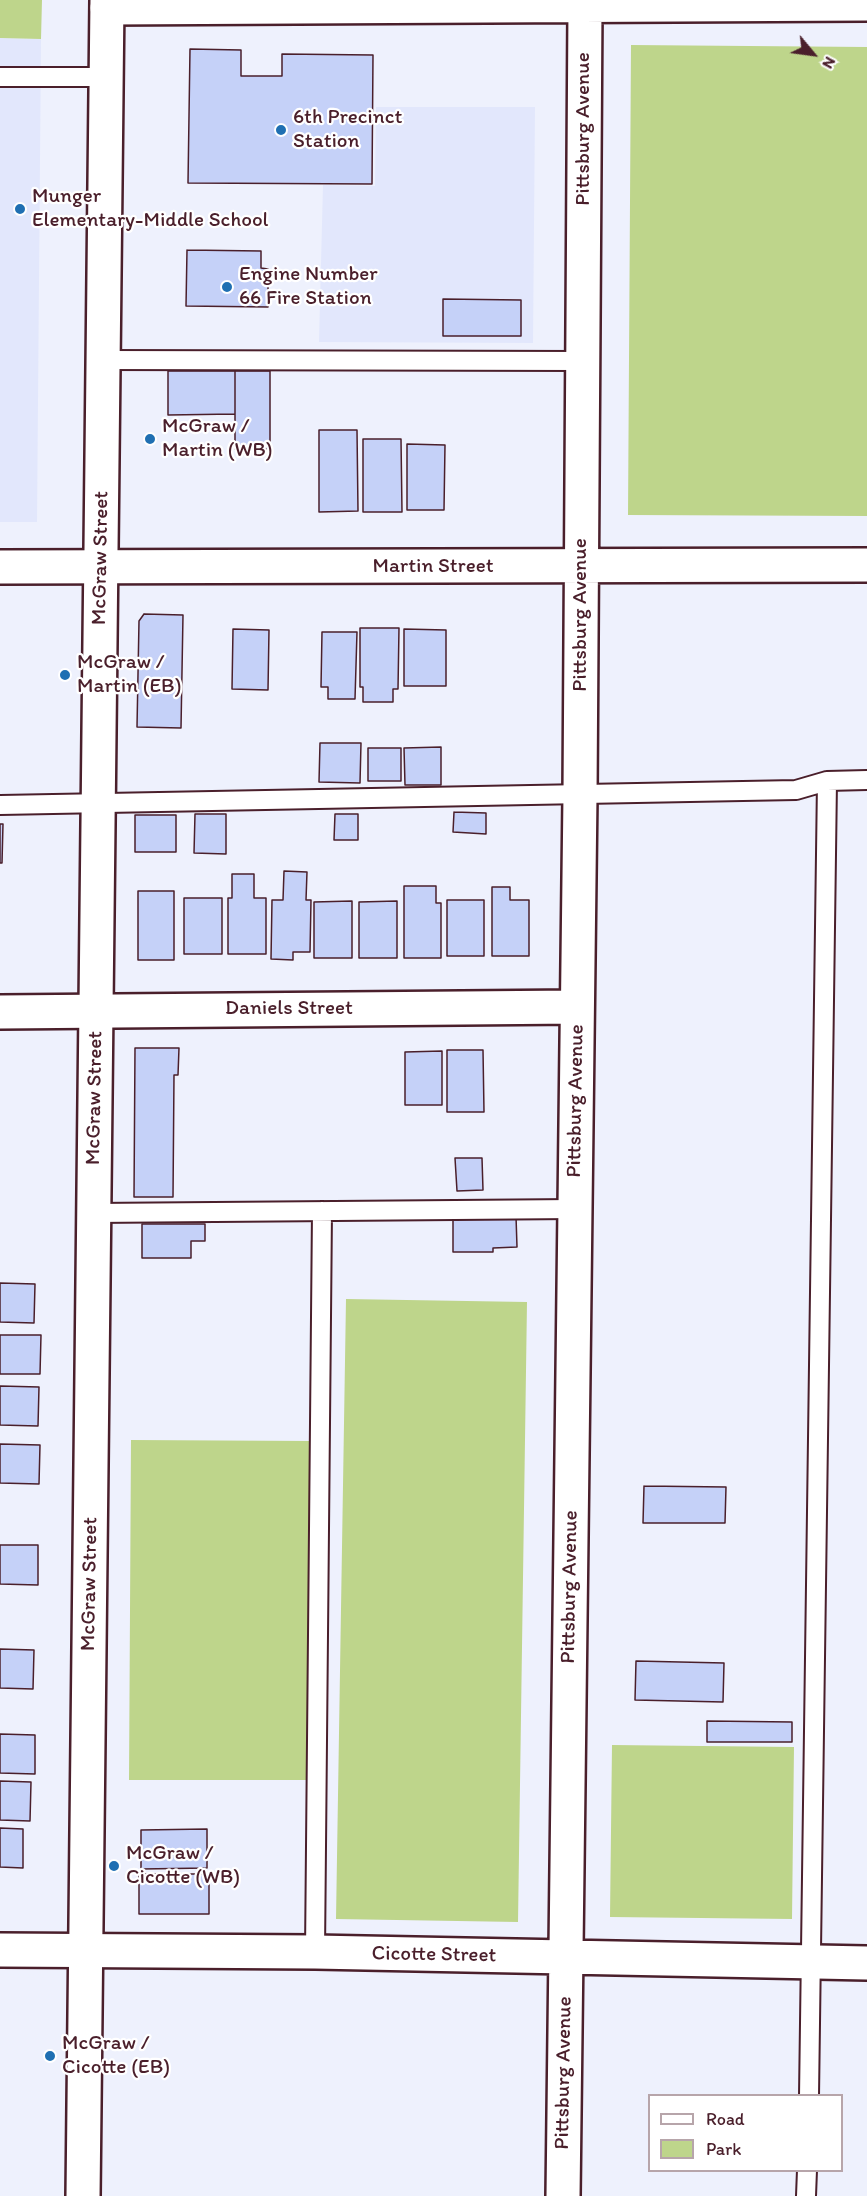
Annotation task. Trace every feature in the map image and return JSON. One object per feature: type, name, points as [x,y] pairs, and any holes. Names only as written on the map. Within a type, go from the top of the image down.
[{"type":"street","points":[[107,4],[330,3],[585,6],[867,4]]},
{"type":"street","name":"McGraw Street","points":[[83,2196],[107,4]]},
{"type":"street","name":"Pittsburg Avenue","points":[[562,2196],[580,795],[585,6]]},
{"type":"street","name":"Martin Street","points":[[0,567],[867,565]]},
{"type":"street","name":"Daniels Street","points":[[0,1012],[577,1007]]},
{"type":"street","name":"Cicotte Street","points":[[0,1950],[315,1952],[566,1959],[867,1963]]},
{"type":"lane","points":[[0,78],[106,77]]},
{"type":"lane","points":[[103,360],[583,361]]},
{"type":"lane","points":[[0,805],[796,790],[827,781],[867,780]]},
{"type":"lane","points":[[808,2094],[812,1962],[827,781]]},
{"type":"lane","points":[[94,1213],[575,1209]]},
{"type":"lane","points":[[315,1952],[322,1211]]},
{"type":"lane","points":[[806,2196],[807,2172]]},
{"type":"shaded area","name":"Munger Elementary-Middle School","points":[[0,38],[41,39],[37,522],[0,522]]},
{"type":"shaded area","points":[[376,107],[535,107],[533,343],[319,342],[323,185],[375,186]]},
{"type":"green space","points":[[0,0],[42,0],[41,39],[0,38]]},
{"type":"green space","points":[[631,45],[867,47],[867,516],[628,515]]},
{"type":"green space","points":[[346,1299],[527,1302],[518,1922],[336,1919]]},
{"type":"green space","points":[[131,1440],[311,1441],[308,1780],[129,1780]]},
{"type":"green space","points":[[612,1745],[794,1747],[792,1919],[610,1917]]},
{"type":"building","name":"6th Precinct Station","points":[[190,49],[241,50],[241,76],[282,76],[282,54],[373,55],[372,184],[188,183]]},
{"type":"building","name":"Engine Number 66 Fire Station","points":[[187,250],[261,251],[261,268],[268,269],[268,307],[186,306]]},
{"type":"building","points":[[443,299],[521,300],[521,336],[443,336]]},
{"type":"building","points":[[168,371],[235,371],[235,414],[168,415]]},
{"type":"building","points":[[235,371],[270,371],[270,449],[235,449]]},
{"type":"building","points":[[319,430],[357,430],[358,511],[319,512]]},
{"type":"building","points":[[363,439],[401,439],[402,512],[363,512]]},
{"type":"building","points":[[407,444],[445,445],[444,510],[407,510]]},
{"type":"building","points":[[144,614],[183,615],[181,728],[137,727],[139,621]]},
{"type":"building","points":[[360,628],[399,628],[398,689],[393,689],[393,702],[363,702],[363,687],[360,687]]},
{"type":"building","points":[[233,629],[269,630],[268,690],[232,689]]},
{"type":"building","points":[[404,629],[446,630],[446,686],[404,686]]},
{"type":"building","points":[[322,632],[357,632],[355,699],[328,699],[328,687],[321,687]]},
{"type":"building","points":[[320,743],[361,743],[360,783],[319,782]]},
{"type":"building","points":[[441,747],[441,785],[405,785],[404,748]]},
{"type":"building","points":[[368,748],[401,748],[401,781],[368,781]]},
{"type":"building","points":[[454,812],[486,813],[486,834],[453,832]]},
{"type":"building","points":[[195,814],[226,814],[226,854],[194,853]]},
{"type":"building","points":[[335,814],[358,814],[358,840],[334,840]]},
{"type":"building","points":[[135,815],[176,815],[176,852],[135,852]]},
{"type":"building","points":[[0,824],[3,824],[2,863],[0,863]]},
{"type":"building","points":[[284,871],[307,872],[306,900],[311,900],[310,952],[293,952],[293,960],[271,959],[272,900],[283,900]]},
{"type":"building","points":[[232,874],[254,874],[254,898],[266,898],[266,954],[228,954],[228,898],[232,898]]},
{"type":"building","points":[[404,886],[436,886],[436,903],[441,903],[441,958],[404,958]]},
{"type":"building","points":[[492,887],[510,887],[510,900],[529,900],[529,956],[492,956]]},
{"type":"building","points":[[138,891],[174,891],[174,960],[138,960]]},
{"type":"building","points":[[184,898],[222,898],[222,954],[184,954]]},
{"type":"building","points":[[447,900],[484,900],[484,956],[447,956]]},
{"type":"building","points":[[352,901],[352,958],[314,958],[314,902]]},
{"type":"building","points":[[397,901],[397,958],[359,958],[359,902]]},
{"type":"building","points":[[135,1048],[179,1048],[178,1075],[174,1075],[173,1197],[134,1197]]},
{"type":"building","points":[[447,1050],[483,1050],[484,1112],[447,1112]]},
{"type":"building","points":[[442,1051],[442,1105],[405,1105],[405,1052]]},
{"type":"building","points":[[455,1158],[482,1158],[483,1190],[457,1191]]},
{"type":"building","points":[[453,1215],[516,1216],[517,1247],[493,1248],[493,1252],[453,1252]]},
{"type":"building","points":[[142,1224],[205,1224],[205,1241],[191,1241],[191,1258],[142,1258]]},
{"type":"building","points":[[0,1283],[35,1284],[34,1323],[0,1322]]},
{"type":"building","points":[[0,1335],[41,1335],[40,1374],[0,1374]]},
{"type":"building","points":[[0,1386],[39,1387],[38,1426],[0,1425]]},
{"type":"building","points":[[0,1444],[40,1445],[39,1484],[0,1483]]},
{"type":"building","points":[[644,1486],[726,1487],[725,1523],[643,1523]]},
{"type":"building","points":[[0,1545],[38,1545],[38,1585],[0,1584]]},
{"type":"building","points":[[0,1649],[34,1650],[33,1689],[0,1688]]},
{"type":"building","points":[[636,1661],[724,1663],[723,1702],[635,1700]]},
{"type":"building","points":[[707,1721],[792,1722],[792,1742],[707,1742]]},
{"type":"building","points":[[0,1734],[35,1735],[35,1774],[0,1773]]},
{"type":"building","points":[[0,1781],[31,1782],[30,1821],[0,1820]]},
{"type":"building","points":[[0,1828],[23,1829],[23,1868],[0,1867]]},
{"type":"building","points":[[207,1829],[207,1868],[141,1869],[141,1830]]},
{"type":"building","points":[[139,1874],[209,1874],[209,1914],[139,1914]]},
{"type":"place","name":"6th Precinct Station","points":[[281,130]]},
{"type":"place","name":"Munger Elementary-Middle School","points":[[20,209]]},
{"type":"place","name":"Engine Number 66 Fire Station","points":[[227,287]]},
{"type":"place","name":"McGraw / Martin (WB)","points":[[150,439]]},
{"type":"place","name":"McGraw / Martin (EB)","points":[[65,675]]},
{"type":"place","name":"McGraw / Cicotte (WB)","points":[[114,1866]]},
{"type":"place","name":"McGraw / Cicotte (EB)","points":[[50,2056]]}]
